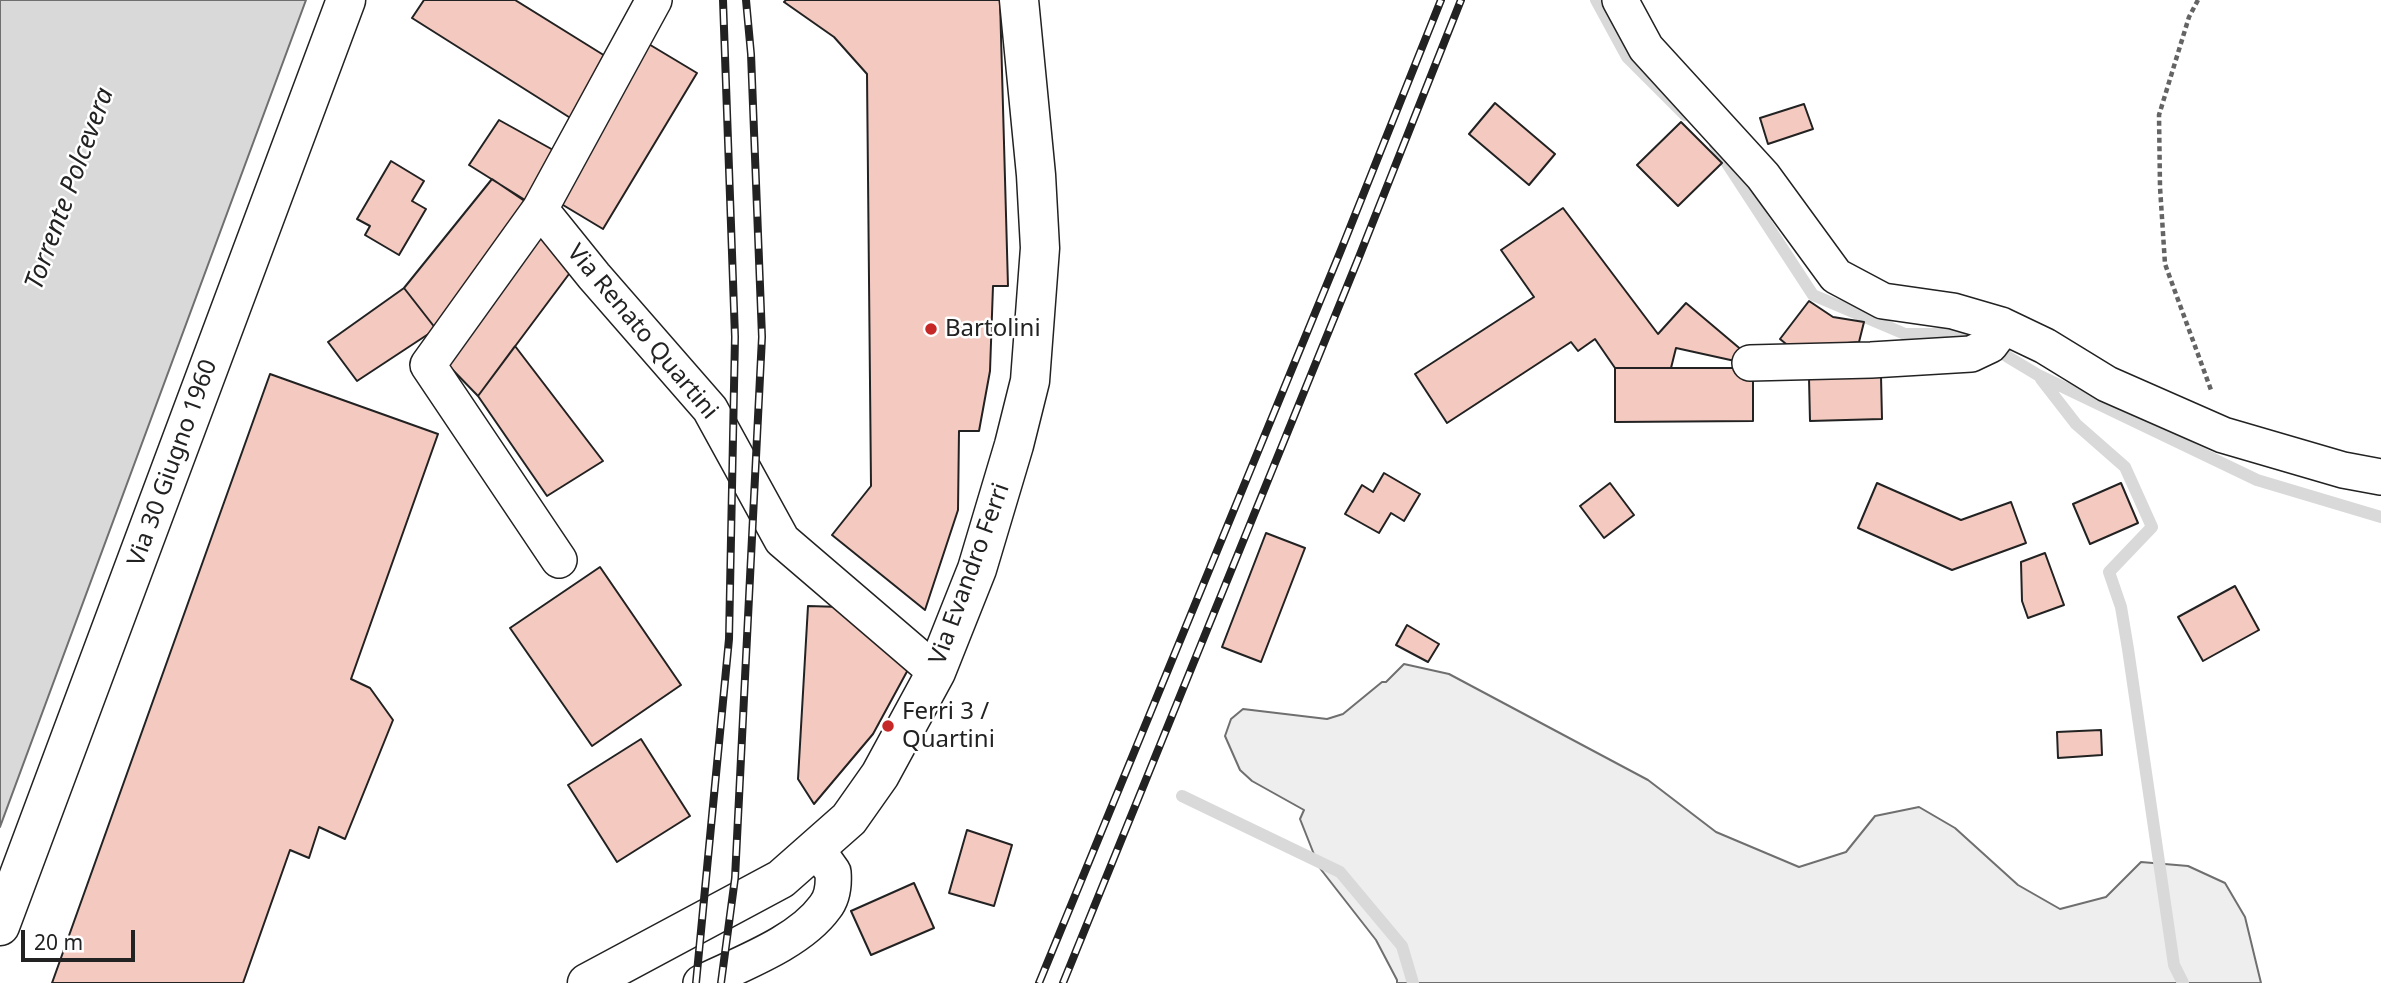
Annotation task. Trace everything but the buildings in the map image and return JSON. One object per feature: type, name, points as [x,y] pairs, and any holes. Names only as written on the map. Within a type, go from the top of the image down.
[{"type":"main road","name":"Via 30 Giugno 1960","points":[[0,926],[346,0]]},
{"type":"main road","name":"Via Evandro Ferri","points":[[587,983],[781,879],[816,848],[849,818],[880,775],[936,672],[977,569],[1030,381],[1040,248],[1020,0]]},
{"type":"street","points":[[559,560],[428,365],[540,209],[654,0]]},
{"type":"street","points":[[1620,0],[1646,48],[1763,176],[1836,276],[1884,302],[1953,311],[2001,325],[2045,346],[2107,384],[2223,435],[2343,470],[2381,477]]},
{"type":"street","name":"Via Renato Quartini","points":[[540,209],[594,276],[710,409],[782,540],[936,672]]},
{"type":"street","points":[[1750,363],[1970,354],[1982,351],[1990,345],[2001,325]]},
{"type":"street","points":[[701,983],[784,942],[825,908],[832,895],[834,872],[816,848]]},
{"type":"path","points":[[2198,0],[2189,18],[2159,116],[2162,212],[2165,264],[2206,374],[2223,435]]},
{"type":"shaded area","points":[[1404,664],[1449,674],[1648,780],[1716,832],[1799,867],[1846,852],[1875,816],[1919,807],[1955,828],[2018,885],[2060,909],[2106,897],[2141,862],[2188,866],[2225,883],[2245,917],[2261,983],[1397,983],[1376,940],[1319,867],[1300,819],[1304,810],[1252,781],[1240,770],[1225,736],[1231,719],[1243,709],[1327,719],[1343,714],[1382,682],[1386,682]]},
{"type":"water","name":"Torrente Polcevera","points":[[0,0],[306,0],[0,827]]},
{"type":"waterway","points":[[1596,0],[1627,57],[1685,115]]},
{"type":"waterway","points":[[1715,145],[1813,295],[1905,334],[1978,334]]},
{"type":"waterway","points":[[1993,345],[2038,375],[2257,480],[2381,517]]},
{"type":"waterway","points":[[2041,379],[2076,424],[2125,467],[2152,527],[2109,572],[2121,607],[2128,649],[2174,965],[2183,983]]},
{"type":"waterway","points":[[1182,796],[1340,872],[1402,946],[1413,983]]},
{"type":"railway","points":[[696,983],[729,639],[735,337],[723,0]]},
{"type":"railway","points":[[721,983],[735,878],[762,337],[751,54],[746,0]]},
{"type":"railway","points":[[1039,983],[1441,0]]},
{"type":"railway","points":[[1063,983],[1461,0]]},
{"type":"place","name":"Bartolini","points":[[931,329]]},
{"type":"place","name":"Ferri 3 / Quartini","points":[[888,726]]}]
